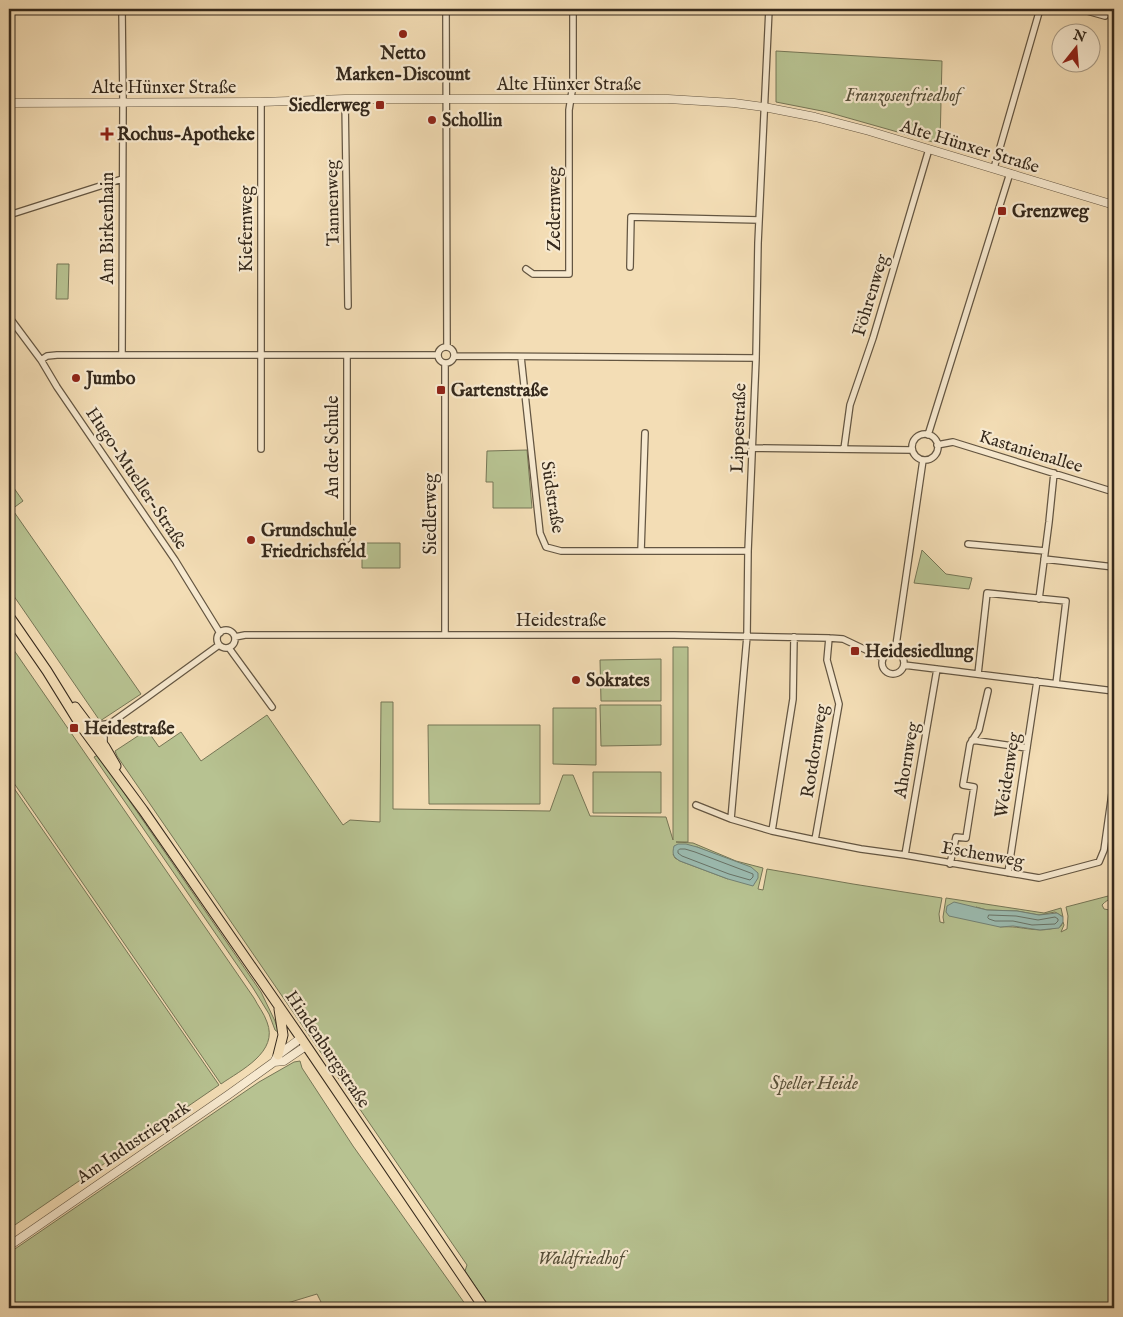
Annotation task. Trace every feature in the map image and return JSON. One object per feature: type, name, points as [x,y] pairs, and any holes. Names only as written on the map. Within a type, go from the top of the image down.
[{"type":"main road","name":"Hindenburgstraße","points":[[9,616],[47,671],[81,726],[143,810],[279,1006],[484,1308]]},
{"type":"main road","name":"Hindenburgstraße","points":[[47,671],[105,747],[143,810]]},
{"type":"main road","points":[[276,1059],[283,1035],[279,1006]]},
{"type":"street","name":"Am Birkenhain","points":[[122,9],[122,354]]},
{"type":"street","points":[[446,9],[446,347]]},
{"type":"street","points":[[570,100],[573,85],[573,9]]},
{"type":"street","name":"Lippestraße","points":[[747,636],[759,220],[769,9]]},
{"type":"street","points":[[994,168],[1040,9]]},
{"type":"street","points":[[1080,9],[1105,16]]},
{"type":"street","name":"Tannenweg","points":[[346,99],[348,306]]},
{"type":"street","name":"Alte Hünxer Straße","points":[[9,102],[668,99],[734,103],[815,117],[869,131],[1114,205]]},
{"type":"street","name":"Zedernweg","points":[[526,269],[533,274],[569,274],[570,100]]},
{"type":"street","name":"Kiefernweg","points":[[261,102],[262,355]]},
{"type":"street","name":"Föhrenweg","points":[[844,450],[850,405],[873,338],[929,150]]},
{"type":"street","points":[[928,435],[1010,173]]},
{"type":"street","points":[[9,215],[122,179]]},
{"type":"street","points":[[630,267],[631,217],[759,220]]},
{"type":"street","name":"Hugo-Mueller-Straße","points":[[9,317],[41,360],[57,387],[176,560],[220,632]]},
{"type":"street","points":[[446,347],[439,351],[438,359],[445,363],[452,360],[454,356]]},
{"type":"street","points":[[446,347],[453,352],[454,356]]},
{"type":"street","points":[[41,360],[56,354],[438,355]]},
{"type":"street","points":[[261,449],[262,355]]},
{"type":"street","name":"An der Schule","points":[[347,355],[347,539]]},
{"type":"street","points":[[454,356],[756,358]]},
{"type":"street","name":"Südstraße","points":[[521,356],[540,533],[546,547],[561,551],[748,551]]},
{"type":"street","name":"Siedlerweg","points":[[445,363],[445,635]]},
{"type":"street","points":[[641,551],[645,433]]},
{"type":"street","points":[[924,435],[934,439],[937,445],[936,453],[928,460],[916,457],[912,450],[916,438],[924,435]]},
{"type":"street","name":"Kastanienallee","points":[[937,445],[954,442],[1114,492]]},
{"type":"street","points":[[752,448],[912,450]]},
{"type":"street","points":[[894,652],[923,460]]},
{"type":"street","points":[[1039,599],[1054,473]]},
{"type":"street","points":[[968,544],[1045,551]]},
{"type":"street","points":[[1044,559],[1114,567]]},
{"type":"street","points":[[978,674],[986,593],[1066,602],[1056,684]]},
{"type":"street","name":"Heidestraße","points":[[220,632],[229,631],[235,637],[245,635],[445,635],[829,638],[843,639],[883,658],[882,665],[888,674],[898,674],[904,665],[1114,691]]},
{"type":"street","points":[[220,632],[217,640],[219,645],[229,648],[272,708]]},
{"type":"street","points":[[731,820],[747,636]]},
{"type":"street","points":[[229,648],[234,642],[235,637]]},
{"type":"street","name":"Rotdornweg","points":[[772,831],[793,699],[794,637]]},
{"type":"street","name":"Rotdornweg","points":[[815,840],[839,704],[828,660],[829,638]]},
{"type":"street","points":[[105,747],[104,730],[111,723],[219,645]]},
{"type":"street","points":[[883,658],[888,653],[898,653],[903,658],[904,665]]},
{"type":"street","name":"Ahornweg","points":[[905,855],[937,669]]},
{"type":"street","name":"Weidenweg","points":[[1008,873],[1037,681]]},
{"type":"street","points":[[950,864],[956,837],[966,838],[974,787],[963,785],[970,744],[980,730],[988,691]]},
{"type":"street","points":[[87,722],[92,725],[111,723]]},
{"type":"street","points":[[972,740],[1027,748]]},
{"type":"street","name":"Eschenweg","points":[[815,840],[1039,878],[1098,862],[1104,850],[1114,779]]},
{"type":"street","points":[[696,805],[731,820],[815,840]]},
{"type":"street","name":"Am Industriepark","points":[[9,1246],[228,1096],[301,1038]]},
{"type":"street","name":"Am Industriepark","points":[[276,1059],[284,1060],[306,1046]]},
{"type":"green space","name":"Franzosenfriedhof","points":[[776,51],[942,61],[940,144],[827,112],[776,102]]},
{"type":"green space","points":[[57,264],[69,264],[68,299],[56,299]]},
{"type":"green space","points":[[527,450],[532,508],[493,508],[493,482],[486,482],[487,451]]},
{"type":"green space","points":[[9,481],[23,501],[12,509],[141,694],[100,721],[9,589]]},
{"type":"green space","points":[[362,543],[400,543],[400,568],[362,568]]},
{"type":"green space","points":[[922,550],[946,574],[972,578],[969,589],[914,583]]},
{"type":"green space","points":[[9,643],[254,998],[267,1022],[268,1042],[263,1051],[248,1066],[221,1084],[9,776]]},
{"type":"green space","name":"Speller Heide","points":[[673,647],[688,647],[688,842],[676,842],[693,843],[736,861],[763,868],[758,889],[763,890],[767,869],[942,898],[939,914],[940,922],[944,923],[946,898],[1044,913],[1061,908],[1063,917],[1055,912],[1039,915],[1017,911],[987,910],[976,907],[1000,927],[1045,930],[1061,926],[1063,922],[1064,925],[1061,932],[1067,929],[1068,916],[1066,907],[1112,895],[1114,889],[1112,897],[1102,905],[1104,909],[1114,909],[1114,1308],[490,1308],[465,1271],[467,1265],[115,751],[147,730],[159,747],[181,732],[201,761],[267,715],[343,825],[350,820],[380,822],[381,702],[393,702],[393,809],[550,811],[563,775],[573,775],[590,816],[666,817],[673,840]],"holes":[[[697,847],[727,859],[728,879],[680,861],[673,854]]]},
{"type":"green space","points":[[661,659],[661,701],[601,701],[600,660]]},
{"type":"green space","points":[[600,705],[661,705],[661,745],[601,746]]},
{"type":"green space","points":[[553,708],[596,708],[596,765],[553,764]]},
{"type":"green space","points":[[428,725],[540,725],[540,804],[429,804]]},
{"type":"green space","points":[[98,755],[261,992],[279,1033],[275,1030],[269,1014],[253,988],[94,757]]},
{"type":"green space","points":[[593,772],[661,772],[661,813],[593,813]]},
{"type":"green space","points":[[9,781],[219,1085],[9,1229]]},
{"type":"green space","points":[[300,1061],[302,1068],[353,1146],[468,1308],[324,1308],[317,1294],[271,1308],[9,1308],[9,1253],[259,1082],[294,1062]]},
{"type":"water","points":[[678,844],[697,847],[751,867],[758,873],[758,878],[753,886],[680,861],[674,857],[673,853],[674,846]]},
{"type":"water","points":[[954,902],[987,910],[1017,911],[1039,915],[1057,913],[1063,917],[1063,922],[1059,928],[1040,930],[1013,926],[1000,927],[949,916],[946,912],[947,906]]},
{"type":"place","name":"Netto Marken-Discount","points":[[403,34]]},
{"type":"place","name":"Siedlerweg","points":[[380,105]]},
{"type":"place","name":"Schollin","points":[[432,120]]},
{"type":"place","name":"Rochus-Apotheke","points":[[107,134]]},
{"type":"place","name":"Grenzweg","points":[[1002,211]]},
{"type":"place","name":"Jumbo","points":[[76,378]]},
{"type":"place","name":"Gartenstraße","points":[[441,390]]},
{"type":"place","name":"Grundschule Friedrichsfeld","points":[[251,540]]},
{"type":"place","name":"Heidesiedlung","points":[[855,651]]},
{"type":"place","name":"Sokrates","points":[[576,680]]},
{"type":"place","name":"Heidestraße","points":[[74,728]]},
{"type":"park label","name":"Waldfriedhof","points":[[581,1258]]}]
